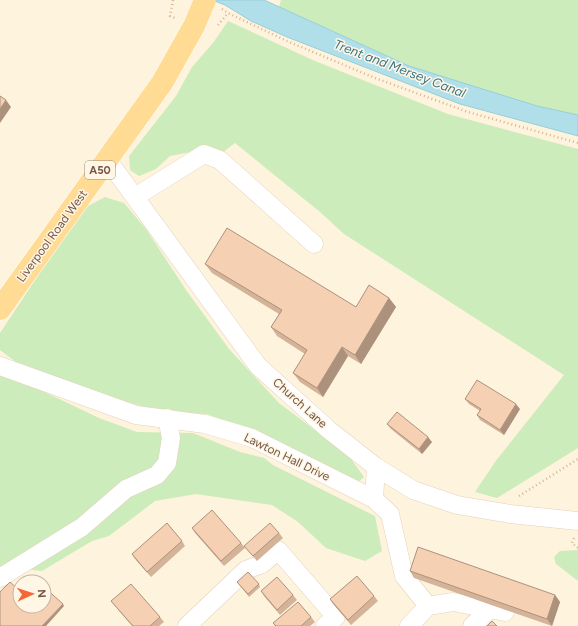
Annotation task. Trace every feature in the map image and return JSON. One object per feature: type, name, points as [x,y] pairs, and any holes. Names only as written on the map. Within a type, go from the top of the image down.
[{"type":"main road","name":"Liverpool Road West","points":[[0,309],[162,83],[194,26],[206,0]]},
{"type":"street","points":[[135,197],[204,154],[220,160],[314,244]]},
{"type":"street","name":"Church Lane","points":[[107,160],[258,366],[329,430],[376,467],[413,490],[457,505],[510,514],[578,521]]},
{"type":"street","name":"Lawton Hall Drive","points":[[0,366],[136,415],[205,424],[252,438],[374,499],[390,514],[404,576],[428,606]]},
{"type":"street","points":[[0,578],[82,527],[126,489],[157,474],[167,463],[171,438],[167,418]]},
{"type":"street","points":[[374,499],[376,467]]},
{"type":"street","points":[[187,626],[246,570],[262,564],[278,550],[336,617],[325,626]]},
{"type":"street","points":[[409,626],[428,606],[453,602],[498,610],[472,626]]},
{"type":"path","points":[[228,13],[287,41],[382,81],[468,112],[578,143]]},
{"type":"path","points":[[510,514],[516,498],[578,459]]},
{"type":"green space","points":[[281,0],[578,0],[578,115],[537,106],[409,66],[279,7]]},
{"type":"green space","points":[[228,21],[315,61],[448,114],[578,149],[578,448],[497,498],[475,492],[495,462],[564,375],[344,234],[320,212],[235,143],[222,153],[207,149],[170,156],[156,169],[139,176],[130,170],[129,156],[176,96],[192,67],[213,43]]},
{"type":"green space","points":[[105,197],[124,203],[146,229],[186,290],[229,349],[279,403],[348,455],[364,477],[357,483],[282,443],[207,414],[161,412],[121,400],[20,365],[0,350],[0,333],[82,209]]},
{"type":"green space","points":[[0,375],[11,376],[99,418],[137,432],[193,433],[240,452],[264,458],[273,465],[375,516],[382,551],[365,561],[326,548],[298,522],[272,505],[196,494],[155,501],[109,536],[92,541],[42,571],[0,567]]},
{"type":"green space","points":[[578,550],[578,581],[556,564],[554,557],[560,551]]},
{"type":"water","name":"Trent and Mersey Canal","points":[[212,0],[264,0],[409,66],[537,106],[578,115],[578,136],[460,104],[287,37],[251,21],[225,5]]},
{"type":"building","points":[[0,96],[6,100],[0,109]]},
{"type":"building","points":[[227,228],[356,307],[369,285],[389,298],[355,355],[342,347],[317,388],[293,373],[307,350],[271,327],[282,310],[205,264]]},
{"type":"building","points":[[477,380],[516,404],[500,430],[477,415],[481,409],[465,399]]},
{"type":"building","points":[[397,412],[428,437],[419,449],[387,424]]},
{"type":"building","points":[[212,510],[241,543],[221,561],[192,528]]},
{"type":"building","points":[[167,523],[182,541],[147,572],[132,554]]},
{"type":"building","points":[[270,523],[279,533],[253,556],[244,546]]},
{"type":"building","points":[[418,547],[555,595],[547,619],[410,571]]},
{"type":"building","points":[[248,572],[259,584],[248,594],[237,582]]},
{"type":"building","points":[[357,576],[374,596],[348,620],[330,599]]},
{"type":"building","points":[[277,577],[293,595],[277,610],[261,591]]},
{"type":"building","points":[[10,582],[12,584],[12,614],[52,614],[52,594],[63,604],[42,626],[0,626],[0,592]]},
{"type":"building","points":[[131,584],[160,617],[150,626],[133,626],[111,601]]},
{"type":"building","points":[[298,602],[311,617],[301,626],[276,626],[273,623]]},
{"type":"building","points":[[492,621],[497,626],[487,626]]}]
